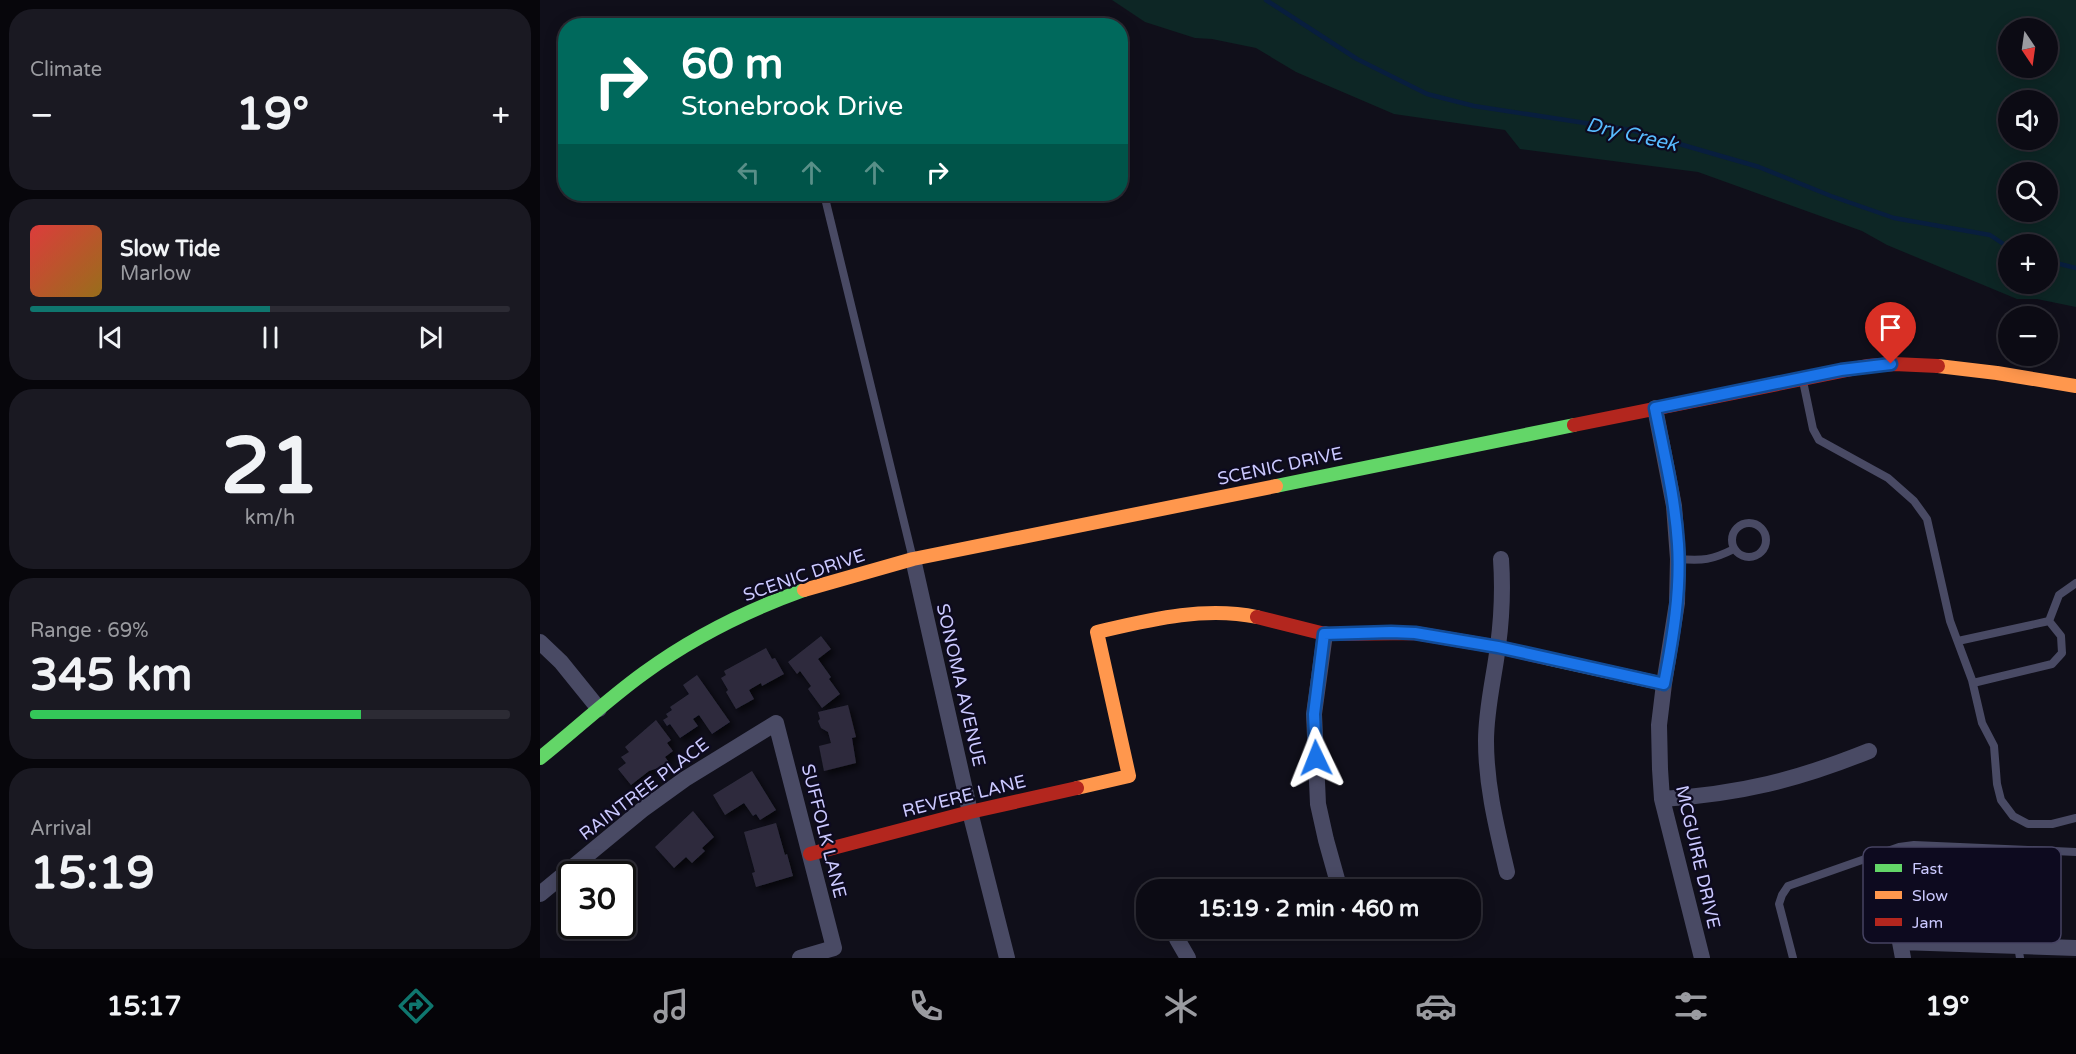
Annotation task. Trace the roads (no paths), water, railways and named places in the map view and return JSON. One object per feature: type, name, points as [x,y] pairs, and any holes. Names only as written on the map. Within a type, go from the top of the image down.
[{"type":"main road","name":"SCENIC DRIVE","points":[[540,758],[620,690],[659,662],[701,637],[747,613],[789,596],[832,581],[913,559],[1867,366],[1927,363],[1962,366],[2076,386]]},
{"type":"main road","name":"REVERE LANE","points":[[810,854],[970,812],[1129,776],[1097,632],[1168,616],[1225,612],[1254,616],[1324,634]]},
{"type":"main road","points":[[1324,634],[1415,633],[1498,647],[1664,684]]},
{"type":"street","name":"MCGUIRE DRIVE","points":[[1655,408],[1674,506],[1678,559],[1677,603],[1659,725],[1662,798],[1702,958]]},
{"type":"street","name":"SONOMA AVENUE","points":[[913,559],[970,812],[1007,958]]},
{"type":"street","points":[[1501,559],[1504,593],[1498,647],[1488,702],[1486,741],[1493,811],[1507,872]]},
{"type":"street","points":[[1324,634],[1314,714],[1318,804],[1337,879]]},
{"type":"street","points":[[540,642],[561,662],[599,709]]},
{"type":"street","name":"SUFFOLK LANE","points":[[776,723],[834,948],[800,958]]},
{"type":"street","name":"RAINTREE PLACE","points":[[540,894],[651,804],[730,750],[776,723]]},
{"type":"street","points":[[1662,798],[1732,792],[1788,780],[1827,768],[1869,751]]},
{"type":"street","points":[[1177,939],[1188,958]]},
{"type":"street","points":[[1902,950],[2019,952],[2076,948]]},
{"type":"lane","points":[[826,201],[913,559]]},
{"type":"lane","points":[[1803,378],[1813,429],[1819,440],[1888,478],[1914,501],[1927,519],[1950,621],[1973,683],[1982,723],[1994,746],[1997,784],[2001,800],[2013,816],[2028,824],[2052,824],[2076,818]]},
{"type":"lane","points":[[1753,523],[1763,531],[1765,544],[1758,555],[1744,557],[1734,549],[1732,536],[1734,530],[1740,525],[1753,523]]},
{"type":"lane","points":[[1678,559],[1704,561],[1734,549]]},
{"type":"lane","points":[[2049,621],[2059,595],[2076,583]]},
{"type":"lane","points":[[1958,641],[2049,621]]},
{"type":"lane","points":[[1973,683],[2052,664],[2062,653],[2061,636],[2049,621]]},
{"type":"lane","points":[[1899,847],[1914,845],[1960,847]]},
{"type":"lane","points":[[2061,851],[2076,852]]},
{"type":"lane","points":[[1792,958],[1779,904],[1788,886],[1863,860]]},
{"type":"waterway","name":"Dry Creek","points":[[1266,0],[1357,59],[1427,94],[1474,106],[1631,130],[1759,167],[1894,218],[1990,235],[1998,240]]},
{"type":"waterway","name":"Dry Creek","points":[[2058,264],[2076,268]]}]
